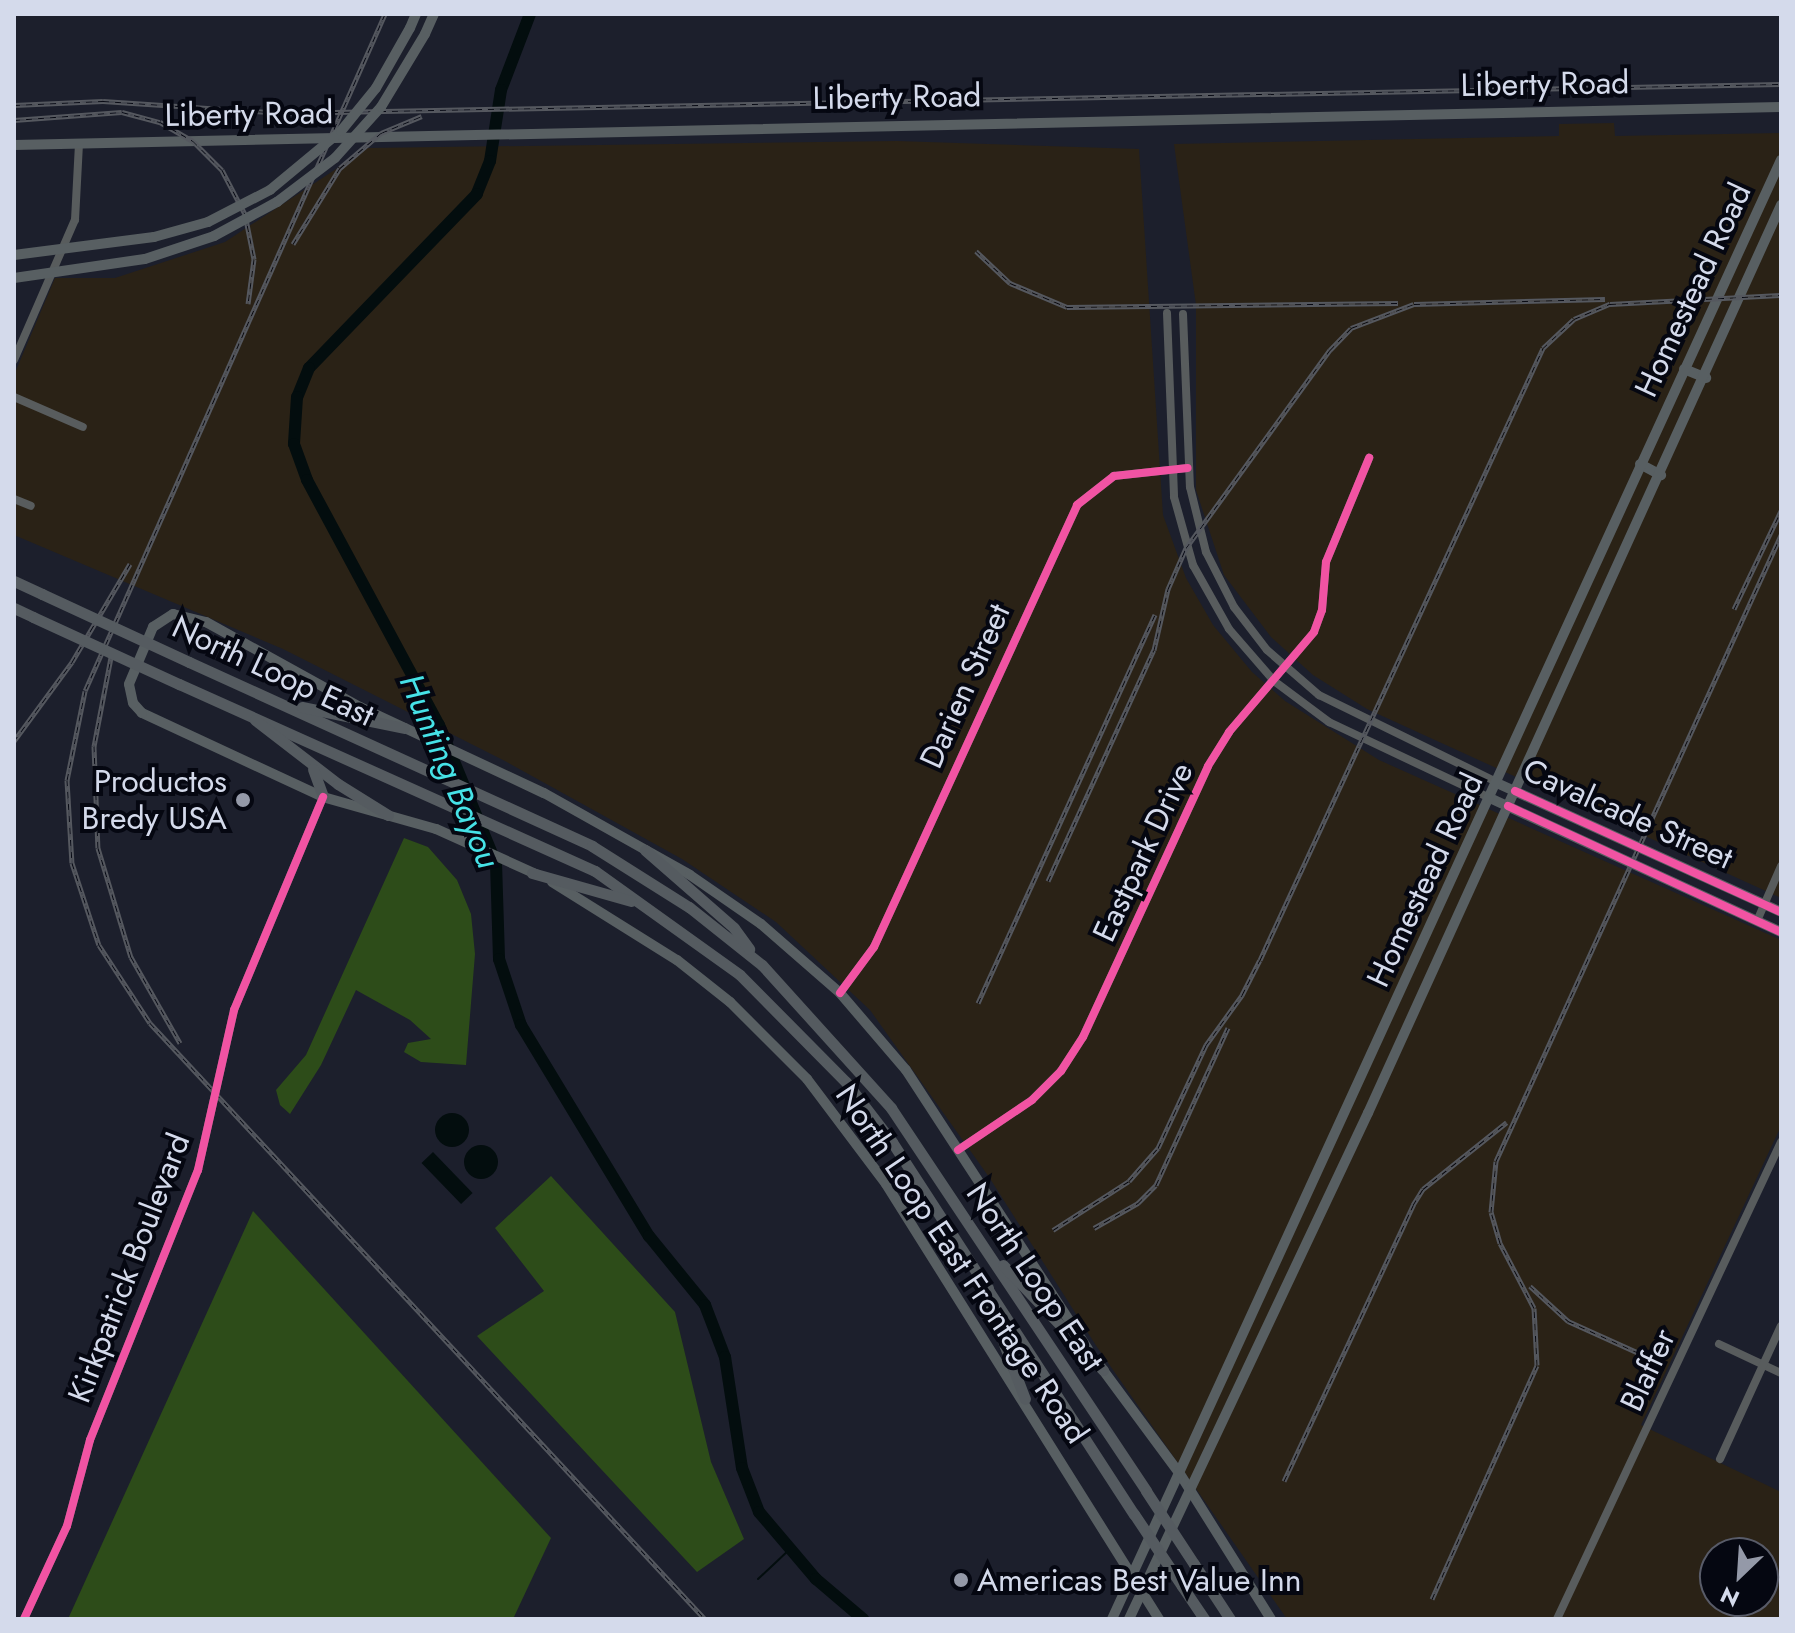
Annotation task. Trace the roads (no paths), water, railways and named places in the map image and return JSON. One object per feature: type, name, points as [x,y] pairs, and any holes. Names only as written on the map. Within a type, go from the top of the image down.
[{"type":"highway","name":"North Loop East","points":[[14,581],[492,799],[627,867],[689,907],[762,965],[891,1108],[1230,1619]]},
{"type":"highway","name":"North Loop East","points":[[14,608],[503,826],[595,871],[654,910],[740,975],[846,1082],[987,1283],[1204,1619]]},
{"type":"highway","points":[[278,702],[404,728]]},
{"type":"highway","points":[[244,711],[308,762],[388,815]]},
{"type":"highway","points":[[308,762],[318,775],[323,797]]},
{"type":"highway","points":[[645,850],[734,928],[762,965]]},
{"type":"highway","points":[[532,873],[577,881],[654,910]]},
{"type":"highway","points":[[983,1244],[1103,1370]]},
{"type":"highway","points":[[987,1283],[991,1310],[1025,1399]]},
{"type":"main road","points":[[14,255],[154,237],[208,222],[270,190],[331,141],[376,88],[416,14]]},
{"type":"main road","points":[[14,278],[145,259],[214,236],[277,202],[335,158],[392,92],[434,14]]},
{"type":"main road","name":"Liberty Road","points":[[14,145],[475,132],[1781,109]]},
{"type":"main road","name":"Homestead Road","points":[[1112,1619],[1244,1333],[1284,1238],[1499,784],[1548,666],[1781,160]]},
{"type":"main road","points":[[1760,206],[1779,209]]},
{"type":"main road","name":"Homestead Road","points":[[1129,1619],[1368,1113],[1455,918],[1706,378],[1779,209]]},
{"type":"main road","points":[[1684,369],[1706,378]]},
{"type":"main road","points":[[1640,464],[1661,475]]},
{"type":"main road","points":[[1581,594],[1602,603]]},
{"type":"main road","name":"North Loop East Frontage Road","points":[[1159,1619],[1025,1399],[886,1184],[775,1044],[653,942],[532,873],[470,844],[388,815],[323,797],[137,708],[130,677],[158,621],[179,613],[206,622],[404,728],[467,755],[645,850],[737,906],[840,993],[906,1070],[1103,1370],[1180,1474],[1271,1619]]},
{"type":"main road","points":[[1548,666],[1568,675]]},
{"type":"main road","name":"Cavalcade Street","points":[[1499,784],[1781,912]]},
{"type":"main road","name":"Cavalcade Street","points":[[1492,799],[1781,932]]},
{"type":"main road","points":[[1438,912],[1455,918]]},
{"type":"main road","points":[[1387,1025],[1403,1033]]},
{"type":"main road","points":[[1348,1105],[1368,1113]]},
{"type":"main road","points":[[1284,1238],[1305,1247]]},
{"type":"main road","points":[[1244,1333],[1262,1342]]},
{"type":"street","points":[[14,360],[75,220],[79,144]]},
{"type":"street","name":"Cavalcade Street","points":[[1167,313],[1171,469],[1186,548],[1222,618],[1274,681],[1329,722],[1492,799]]},
{"type":"street","name":"Cavalcade Street","points":[[1183,314],[1188,468],[1206,552],[1236,610],[1285,668],[1340,709],[1499,784]]},
{"type":"street","points":[[1168,343],[1184,342]]},
{"type":"street","points":[[14,397],[83,427]]},
{"type":"street","name":"Eastpark Drive","points":[[958,1150],[1032,1100],[1061,1071],[1083,1037],[1208,766],[1229,732],[1314,632],[1322,610],[1326,562],[1369,458]]},
{"type":"street","name":"Darien Street","points":[[840,993],[874,947],[1063,526],[1101,482],[1143,470],[1188,468]]},
{"type":"street","points":[[14,499],[31,506]]},
{"type":"street","points":[[1222,618],[1236,610]]},
{"type":"street","points":[[1384,750],[1391,734]]},
{"type":"street","name":"Kirkpatrick Boulevard","points":[[24,1619],[67,1526],[93,1429],[195,1180],[234,1010],[323,797]]},
{"type":"street","points":[[1757,921],[1781,866]]},
{"type":"street","name":"Blaffer","points":[[1557,1619],[1781,1142]]},
{"type":"street","points":[[1720,1459],[1781,1326]]},
{"type":"street","points":[[1719,1344],[1781,1373]]},
{"type":"waterway","name":"Hunting Bayou","points":[[530,14],[501,90],[490,161],[477,194],[309,368],[297,397],[294,444],[307,480],[439,725],[496,863],[499,959],[521,1025],[649,1236],[705,1305],[725,1357],[742,1468],[759,1512],[816,1579],[863,1619]]},
{"type":"waterway","points":[[758,1579],[789,1550]]},
{"type":"railway","points":[[385,14],[85,691],[67,780],[72,863],[99,945],[150,1023],[705,1619]]},
{"type":"railway","points":[[14,105],[103,101],[284,113],[1781,84]]},
{"type":"railway","points":[[14,120],[122,112],[160,122],[193,141],[222,170],[245,214],[254,259],[248,304]]},
{"type":"railway","points":[[293,244],[340,168],[381,133],[422,116]]},
{"type":"railway","points":[[976,251],[1010,283],[1067,307],[1398,303]]},
{"type":"railway","points":[[1053,1230],[1129,1181],[1158,1148],[1206,1045],[1242,995],[1260,960],[1543,348],[1574,319],[1610,304],[1781,295]]},
{"type":"railway","points":[[1048,881],[1154,650],[1168,589],[1186,548],[1330,350],[1351,328],[1414,304],[1605,299]]},
{"type":"railway","points":[[1734,609],[1781,511]]},
{"type":"railway","points":[[1432,1599],[1537,1365],[1534,1308],[1500,1243],[1491,1212],[1496,1161],[1781,535]]},
{"type":"railway","points":[[14,741],[72,662],[130,564]]},
{"type":"railway","points":[[978,1003],[1155,614]]},
{"type":"railway","points":[[112,652],[94,746],[98,848],[131,957],[180,1043]]},
{"type":"railway","points":[[1094,1228],[1138,1203],[1156,1185],[1228,1028]]},
{"type":"railway","points":[[1284,1481],[1413,1205],[1423,1189],[1507,1122]]},
{"type":"railway","points":[[1530,1286],[1568,1321],[1659,1362]]},
{"type":"place","name":"Productos Bredy USA","points":[[243,800]]},
{"type":"place","name":"Americas Best Value Inn","points":[[961,1580]]}]
